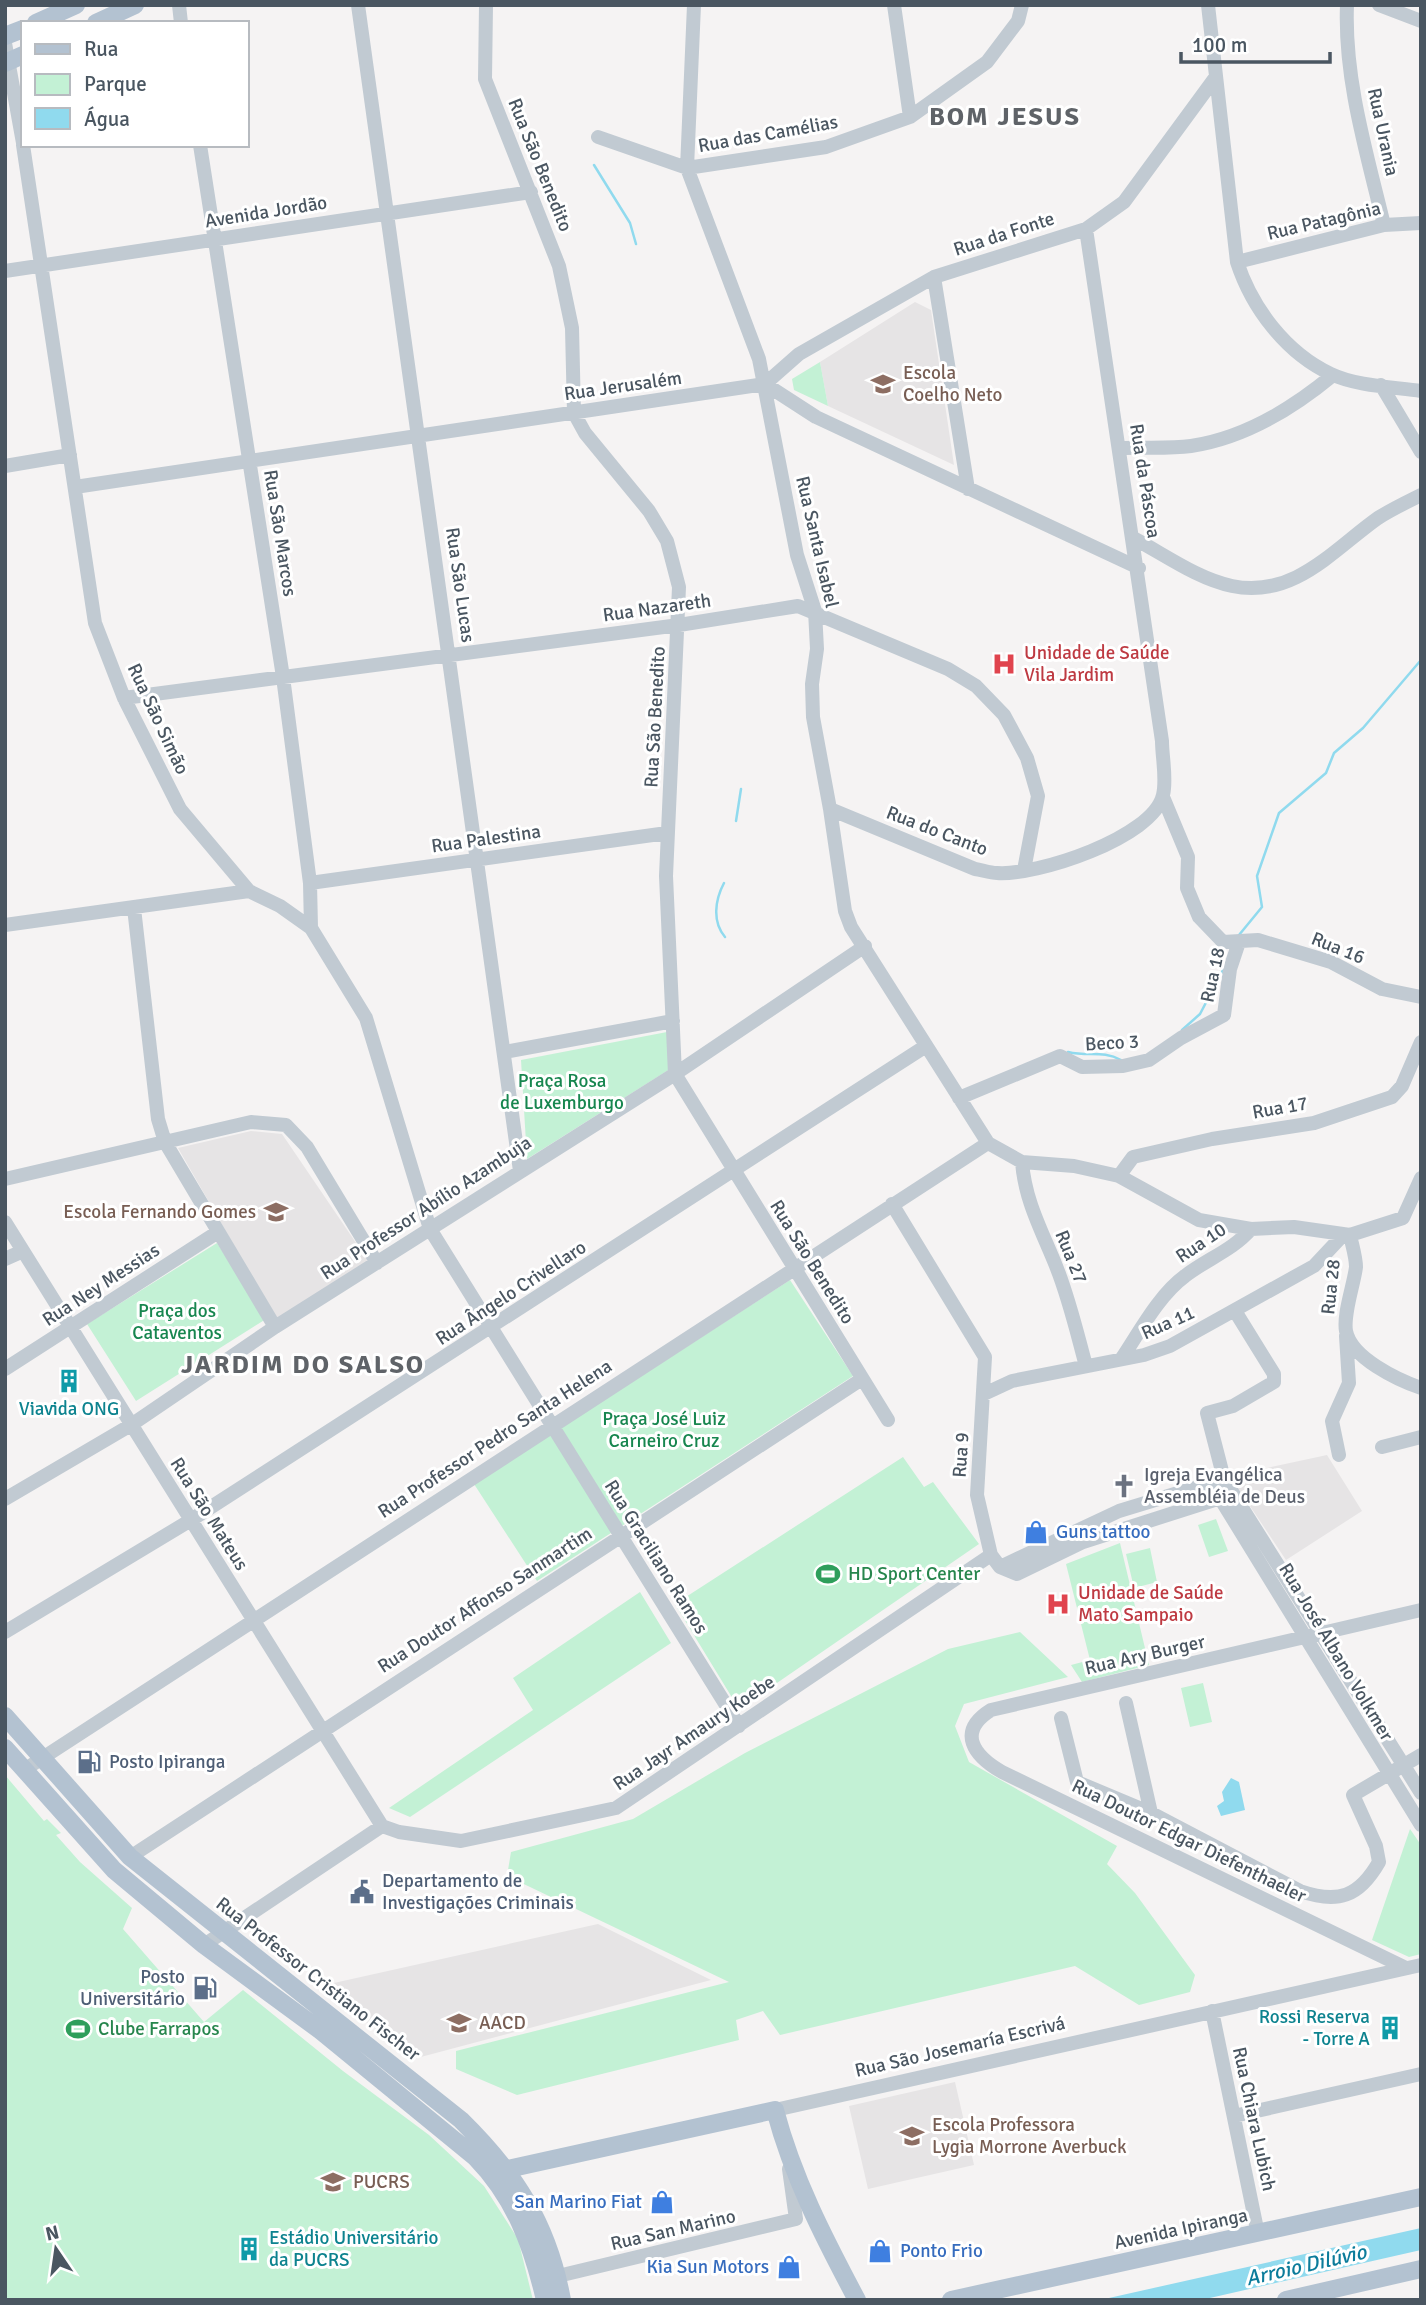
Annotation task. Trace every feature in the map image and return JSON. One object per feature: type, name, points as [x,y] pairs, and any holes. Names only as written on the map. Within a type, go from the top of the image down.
[{"type":"main road","points":[[40,21],[76,5]]},
{"type":"main road","points":[[100,21],[135,5]]},
{"type":"main road","name":"Rua Professor Cristiano Fischer","points":[[5,1716],[130,1857],[461,2120],[535,2215],[549,2244],[562,2300]]},
{"type":"main road","name":"Rua Professor Cristiano Fischer","points":[[5,1748],[114,1870],[204,1945],[500,2172],[508,2197],[528,2238],[545,2300]]},
{"type":"main road","points":[[273,1996],[286,1980]]},
{"type":"main road","points":[[775,2110],[788,2158],[816,2222],[857,2300]]},
{"type":"main road","name":"Rua São Josemaría Escrivá","points":[[500,2172],[775,2110]]},
{"type":"main road","name":"Avenida Ipiranga","points":[[951,2300],[1421,2197]]},
{"type":"main road","points":[[1286,2300],[1421,2269]]},
{"type":"street","name":"Rua São Lucas","points":[[358,5],[520,1171]]},
{"type":"street","name":"Rua São Benedito","points":[[486,5],[485,79],[559,266],[572,328],[574,413],[585,433],[649,511],[667,541],[679,587],[666,876],[675,1073],[888,1420]]},
{"type":"street","name":"Rua Santa Isabel","points":[[694,5],[687,168],[759,359],[797,555],[815,611],[817,649],[812,684],[813,717],[831,809],[845,911],[988,1143]]},
{"type":"street","points":[[894,5],[910,117]]},
{"type":"street","name":"Rua das Camélias","points":[[598,137],[687,168],[826,147],[910,117],[987,62],[1018,20],[1021,5]]},
{"type":"street","points":[[1208,5],[1237,262],[1245,288],[1264,317],[1305,359],[1333,376],[1421,391]]},
{"type":"street","name":"Rua Urania","points":[[1347,5],[1346,29],[1356,100],[1384,225]]},
{"type":"street","points":[[1380,5],[1421,21]]},
{"type":"street","name":"Rua São Simão","points":[[11,56],[21,129]]},
{"type":"street","name":"Rua da Fonte","points":[[765,384],[799,354],[934,277],[1086,229],[1124,202],[1215,78]]},
{"type":"street","name":"Rua São Simão","points":[[23,147],[95,623],[124,698],[180,808],[249,891],[280,906],[312,928],[366,1018],[430,1230]]},
{"type":"street","name":"Rua São Marcos","points":[[200,147],[283,677],[310,883],[312,928]]},
{"type":"street","name":"Avenida Jordão","points":[[5,271],[531,192]]},
{"type":"street","name":"Rua Patagônia","points":[[1237,262],[1384,225],[1421,223]]},
{"type":"street","name":"Rua da Páscoa","points":[[1086,229],[1139,568],[1162,740],[1163,797]]},
{"type":"street","points":[[934,277],[968,489]]},
{"type":"street","points":[[1121,448],[1189,446],[1230,437],[1297,405],[1333,376]]},
{"type":"street","points":[[765,384],[816,417],[1139,568]]},
{"type":"street","name":"Rua Jerusalém","points":[[75,488],[765,384]]},
{"type":"street","points":[[1381,385],[1421,452]]},
{"type":"street","points":[[5,466],[70,455]]},
{"type":"street","points":[[1135,539],[1209,578],[1232,586],[1259,587],[1282,582],[1327,562],[1378,519],[1421,495]]},
{"type":"street","name":"Rua Nazareth","points":[[124,698],[679,625],[798,606],[948,669],[976,686],[1004,715],[1027,758],[1038,796],[1024,870]]},
{"type":"street","name":"Rua do Canto","points":[[831,809],[975,869],[998,873],[1061,862],[1114,841],[1143,822],[1163,797]]},
{"type":"street","name":"Rua 16","points":[[1163,797],[1188,857],[1187,888],[1199,917],[1223,942],[1258,940],[1331,962],[1382,989],[1421,997]]},
{"type":"street","name":"Rua Palestina","points":[[310,883],[667,833]]},
{"type":"street","points":[[5,925],[249,891]]},
{"type":"street","points":[[134,908],[158,1119],[165,1142],[275,1327]]},
{"type":"street","name":"Rua 18","points":[[1224,1016],[1230,969],[1240,942]]},
{"type":"street","name":"Rua Professor Abílio Azambuja","points":[[5,1499],[131,1425],[275,1327],[675,1073],[865,946]]},
{"type":"street","name":"Beco 3","points":[[959,1098],[1060,1056],[1082,1067],[1124,1066],[1149,1060],[1181,1038],[1224,1016]]},
{"type":"street","points":[[504,1052],[673,1021]]},
{"type":"street","name":"Rua 17","points":[[1119,1176],[1133,1157],[1212,1139],[1314,1123],[1392,1097],[1402,1086],[1421,1042]]},
{"type":"street","name":"Rua Ângelo Crivellaro","points":[[5,1632],[191,1520],[926,1046]]},
{"type":"street","points":[[5,1179],[251,1122],[286,1125],[307,1147],[377,1263]]},
{"type":"street","points":[[988,1143],[1022,1162],[1074,1166],[1119,1176],[1199,1220],[1251,1229],[1294,1227],[1347,1234],[1403,1218],[1421,1178]]},
{"type":"street","name":"Rua Professor Pedro Santa Helena","points":[[24,1770],[988,1143]]},
{"type":"street","name":"Rua 27","points":[[1022,1162],[1024,1183],[1033,1215],[1056,1266],[1086,1366]]},
{"type":"street","name":"Rua 9","points":[[892,1204],[985,1357],[977,1495],[991,1555]]},
{"type":"street","name":"Rua São Mateus","points":[[5,1222],[382,1826]]},
{"type":"street","name":"Rua 10","points":[[1122,1358],[1183,1277],[1240,1242],[1251,1229]]},
{"type":"street","name":"Rua Graciliano Ramos","points":[[430,1230],[739,1726]]},
{"type":"street","name":"Rua Ney Messias","points":[[5,1369],[218,1232]]},
{"type":"street","name":"Rua 11","points":[[984,1394],[1012,1381],[1144,1355],[1170,1346],[1314,1266],[1347,1234]]},
{"type":"street","name":"Rua 28","points":[[1347,1234],[1356,1264],[1346,1331],[1353,1345],[1383,1371],[1393,1378],[1421,1388]]},
{"type":"street","points":[[5,1259],[23,1251]]},
{"type":"street","name":"Rua José Albano Volkmer","points":[[1235,1311],[1274,1374],[1274,1382],[1233,1406],[1207,1413],[1226,1496],[1313,1635],[1421,1793]]},
{"type":"street","points":[[1339,1455],[1332,1421],[1349,1383],[1346,1331]]},
{"type":"street","name":"Rua Doutor Affonso Sanmartim","points":[[130,1857],[862,1379]]},
{"type":"street","points":[[1382,1447],[1421,1437]]},
{"type":"street","points":[[1000,1567],[1119,1511],[1224,1479]]},
{"type":"street","points":[[991,1555],[1000,1567],[1017,1574],[1083,1542],[1226,1496]]},
{"type":"street","name":"Rua Jayr Amaury Koebe","points":[[382,1826],[399,1832],[461,1841],[616,1808],[991,1555]]},
{"type":"street","name":"Rua Ary Burger","points":[[971,1735],[978,1718],[991,1710],[1421,1609]]},
{"type":"street","name":"Rua José Albano Volkmer","points":[[1313,1635],[1388,1774],[1421,1825]]},
{"type":"street","points":[[1126,1703],[1151,1813]]},
{"type":"street","points":[[1061,1718],[1077,1782],[1151,1813],[1300,1891],[1320,1898],[1358,1891],[1378,1862],[1376,1846],[1353,1795],[1421,1755]]},
{"type":"street","name":"Rua Doutor Edgar Diefenthaeler","points":[[971,1735],[974,1751],[985,1762],[1002,1772],[1406,1968]]},
{"type":"street","points":[[204,1945],[382,1826]]},
{"type":"street","name":"Rua São Josemaría Escrivá","points":[[775,2110],[1421,1965]]},
{"type":"street","name":"Rua Chiara Lubich","points":[[1212,2011],[1258,2234]]},
{"type":"street","points":[[1234,2116],[1421,2074]]},
{"type":"street","name":"Rua San Marino","points":[[558,2276],[796,2219],[788,2158]]},
{"type":"shaded area","name":"Escola Coelho Neto","points":[[915,302],[931,310],[954,465],[828,406],[820,362]]},
{"type":"shaded area","name":"Escola Fernando Gomes","points":[[251,1131],[282,1134],[369,1262],[278,1322],[178,1148]]},
{"type":"shaded area","points":[[1327,1455],[1362,1511],[1286,1560],[1230,1476]]},
{"type":"shaded area","name":"AACD","points":[[598,1924],[711,1980],[417,2058],[316,1987]]},
{"type":"shaded area","name":"Escola Professora Lygia Morrone Averbuck","points":[[955,2082],[974,2165],[868,2189],[849,2106]]},
{"type":"green space","points":[[820,362],[828,406],[794,390],[792,379]]},
{"type":"green space","name":"Praça Rosa de Luxemburgo","points":[[667,1032],[670,1069],[527,1159],[521,1060]]},
{"type":"green space","name":"Praça dos Cataventos","points":[[217,1243],[266,1319],[136,1401],[87,1324]]},
{"type":"green space","name":"Praça José Luiz Carneiro Cruz","points":[[790,1280],[853,1376],[537,1581],[474,1484]]},
{"type":"green space","name":"HD Sport Center","points":[[903,1457],[924,1487],[933,1482],[979,1544],[739,1709],[675,1604]]},
{"type":"green space","points":[[1216,1519],[1228,1551],[1209,1557],[1198,1525]]},
{"type":"green space","points":[[1120,1543],[1149,1665],[1082,1682],[1071,1665],[1090,1660],[1066,1564]]},
{"type":"green space","points":[[1150,1548],[1157,1582],[1134,1588],[1126,1554]]},
{"type":"green space","points":[[640,1592],[671,1643],[410,1817],[389,1808],[533,1710],[513,1678]]},
{"type":"green space","points":[[1020,1632],[1068,1677],[964,1704],[955,1726],[969,1762],[1117,1846],[1107,1864],[1135,1893],[1195,1975],[1190,1992],[1139,2005],[1075,1966],[780,2035],[763,2011],[736,2020],[739,2040],[517,2095],[456,2069],[456,2051],[729,1982],[507,1876],[511,1852],[633,1819],[745,1753],[948,1649]]},
{"type":"green space","points":[[1203,1683],[1212,1722],[1190,1727],[1181,1688]]},
{"type":"green space","points":[[5,1775],[44,1821],[47,1819],[61,1833],[56,1835],[80,1862],[132,1908],[123,1929],[204,2022],[243,1990],[343,2071],[429,2135],[484,2186],[518,2239],[533,2300],[5,2300]]},
{"type":"green space","points":[[1410,1829],[1421,1845],[1421,1954],[1409,1957],[1372,1940]]},
{"type":"water","points":[[1231,1778],[1239,1782],[1245,1810],[1221,1816],[1217,1806],[1224,1801],[1222,1792]]},
{"type":"water","name":"Arroio Dilúvio","points":[[1421,2228],[1421,2250],[1201,2300],[1100,2300]]},
{"type":"waterway","points":[[594,165],[630,223],[636,244]]},
{"type":"waterway","points":[[1239,935],[1262,907],[1257,876],[1279,813],[1326,773],[1334,753],[1363,728],[1421,660]]},
{"type":"waterway","points":[[736,821],[741,789]]},
{"type":"waterway","points":[[724,883],[716,911],[718,925],[725,937]]},
{"type":"waterway","points":[[1182,1030],[1200,1014],[1223,970]]},
{"type":"waterway","points":[[1068,1052],[1108,1055],[1121,1060]]},
{"type":"place","name":"Escola Coelho Neto","points":[[883,384]]},
{"type":"place","name":"Unidade de Saúde Vila Jardim","points":[[1004,664]]},
{"type":"place","name":"Escola Fernando Gomes","points":[[276,1212]]},
{"type":"place","name":"Viavida ONG","points":[[69,1381]]},
{"type":"place","name":"Igreja Evangélica Assembléia de Deus","points":[[1124,1486]]},
{"type":"place","name":"Guns tattoo","points":[[1036,1532]]},
{"type":"place","name":"HD Sport Center","points":[[828,1574]]},
{"type":"place","name":"Unidade de Saúde Mato Sampaio","points":[[1058,1604]]},
{"type":"place","name":"Posto Ipiranga","points":[[89,1762]]},
{"type":"place","name":"Departamento de Investigações Criminais","points":[[362,1892]]},
{"type":"place","name":"Posto Universitário","points":[[205,1988]]},
{"type":"place","name":"AACD","points":[[459,2023]]},
{"type":"place","name":"Rossi Reserva - Torre A","points":[[1390,2028]]},
{"type":"place","name":"Clube Farrapos","points":[[78,2029]]},
{"type":"place","name":"Escola Professora Lygia Morrone Averbuck","points":[[912,2136]]},
{"type":"place","name":"PUCRS","points":[[333,2182]]},
{"type":"place","name":"San Marino Fiat","points":[[662,2202]]},
{"type":"place","name":"Estádio Universitário da PUCRS","points":[[249,2249]]},
{"type":"place","name":"Ponto Frio","points":[[880,2251]]},
{"type":"place","name":"Kia Sun Motors","points":[[789,2267]]},
{"type":"district","name":"BOM JESUS","points":[[1005,117]]},
{"type":"district","name":"JARDIM DO SALSO","points":[[303,1365]]}]
